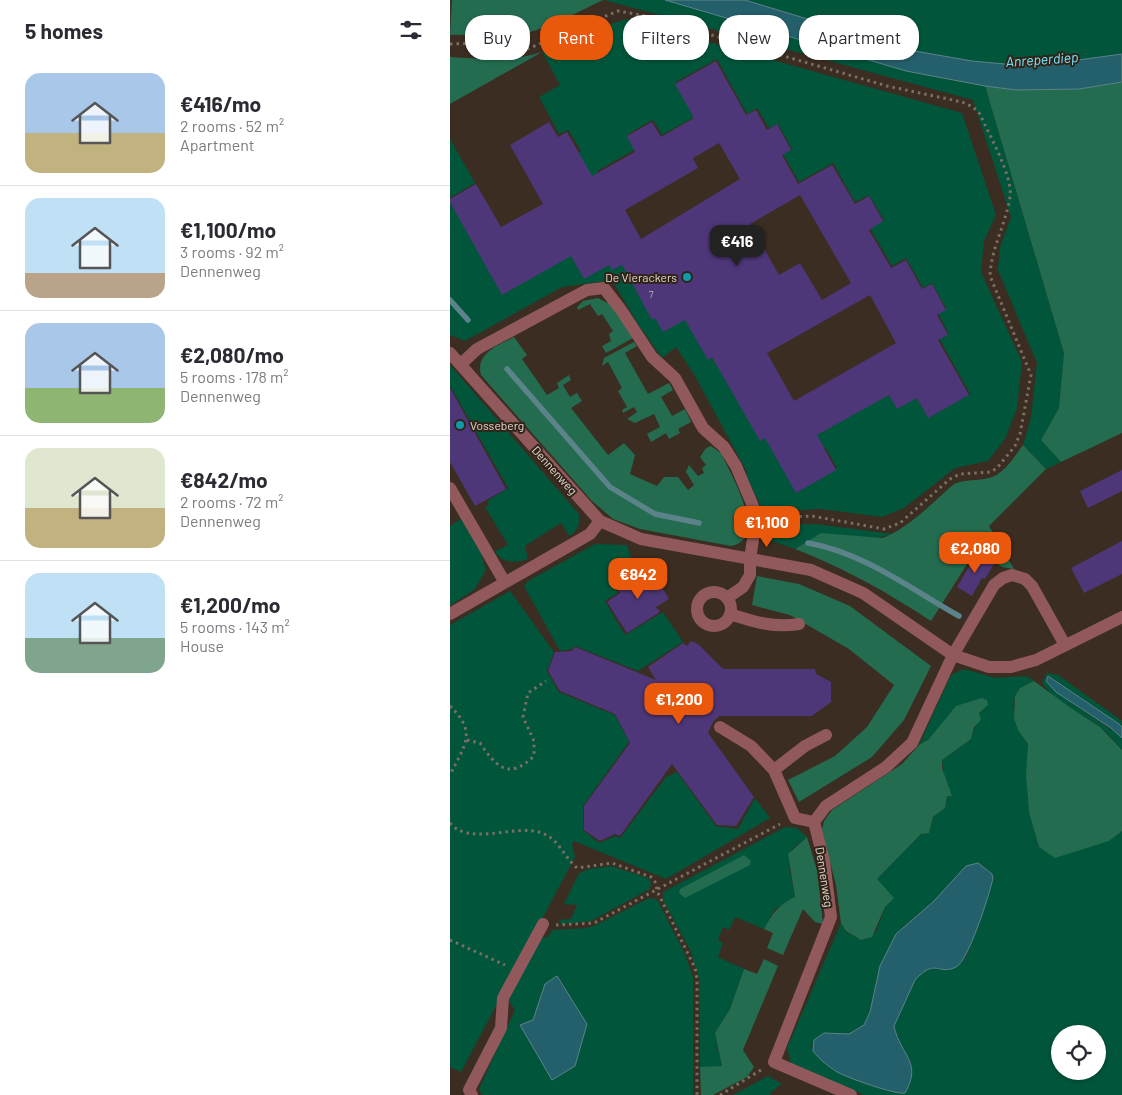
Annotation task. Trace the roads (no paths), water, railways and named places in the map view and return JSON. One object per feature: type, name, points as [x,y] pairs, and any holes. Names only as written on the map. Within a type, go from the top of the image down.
[{"type":"street","points":[[460,364],[477,349],[570,298],[587,290],[604,288],[622,310],[652,357],[675,378],[703,428],[724,447],[736,466],[756,519],[750,558],[750,575],[742,587],[727,598]]},
{"type":"street","name":"Dennenweg","points":[[450,353],[600,521],[640,539],[812,570],[863,593],[953,655],[998,668],[1036,660],[1122,617]]},
{"type":"street","points":[[450,488],[504,581]]},
{"type":"street","points":[[450,614],[504,581],[590,534],[600,521]]},
{"type":"street","points":[[720,727],[751,746],[774,770],[795,818],[814,822],[826,806],[886,766],[912,743],[953,655],[994,585],[1003,578],[1012,575],[1025,580],[1032,586],[1065,645]]},
{"type":"street","points":[[717,592],[727,598],[731,608],[730,614],[724,622],[714,626],[704,623],[697,614],[698,602],[706,594],[717,592]]},
{"type":"street","points":[[730,614],[762,624],[781,627],[799,624]]},
{"type":"street","points":[[774,770],[805,746],[826,735]]},
{"type":"street","name":"Dennenweg","points":[[814,822],[824,861],[831,917],[774,1062],[851,1095]]},
{"type":"street","points":[[472,1095],[469,1090],[501,1028],[503,998],[543,924]]},
{"type":"water","points":[[665,0],[745,0],[799,16],[799,39],[789,37],[789,15],[719,16]]},
{"type":"water","points":[[919,52],[972,61],[1005,64],[1049,64],[1122,54],[1122,82],[1079,89],[1016,90],[906,71],[869,60],[919,60]]},
{"type":"water","points":[[1048,676],[1119,724],[1122,727],[1122,738],[1111,728],[1056,692],[1046,681]]},
{"type":"water","points":[[978,863],[992,874],[993,878],[988,898],[966,953],[956,967],[945,970],[932,968],[922,973],[915,980],[894,1026],[911,1066],[912,1074],[905,1093],[872,1086],[837,1072],[821,1060],[813,1051],[814,1040],[824,1033],[849,1034],[864,1025],[870,1012],[880,966],[896,934],[934,901],[966,866]]},
{"type":"water","points":[[557,976],[587,1024],[575,1066],[552,1080],[520,1025],[533,1020],[545,984]]},
{"type":"waterway","points":[[450,300],[468,320]]},
{"type":"waterway","points":[[507,369],[610,487],[655,514],[699,523]]},
{"type":"waterway","points":[[808,543],[848,554],[867,563],[959,616]]},
{"type":"place","name":"De Vierackers","points":[[687,277]]},
{"type":"place","name":"Vosseberg","points":[[460,425]]},
{"type":"water label","name":"Anreperdiep","points":[[1042,59]]}]
